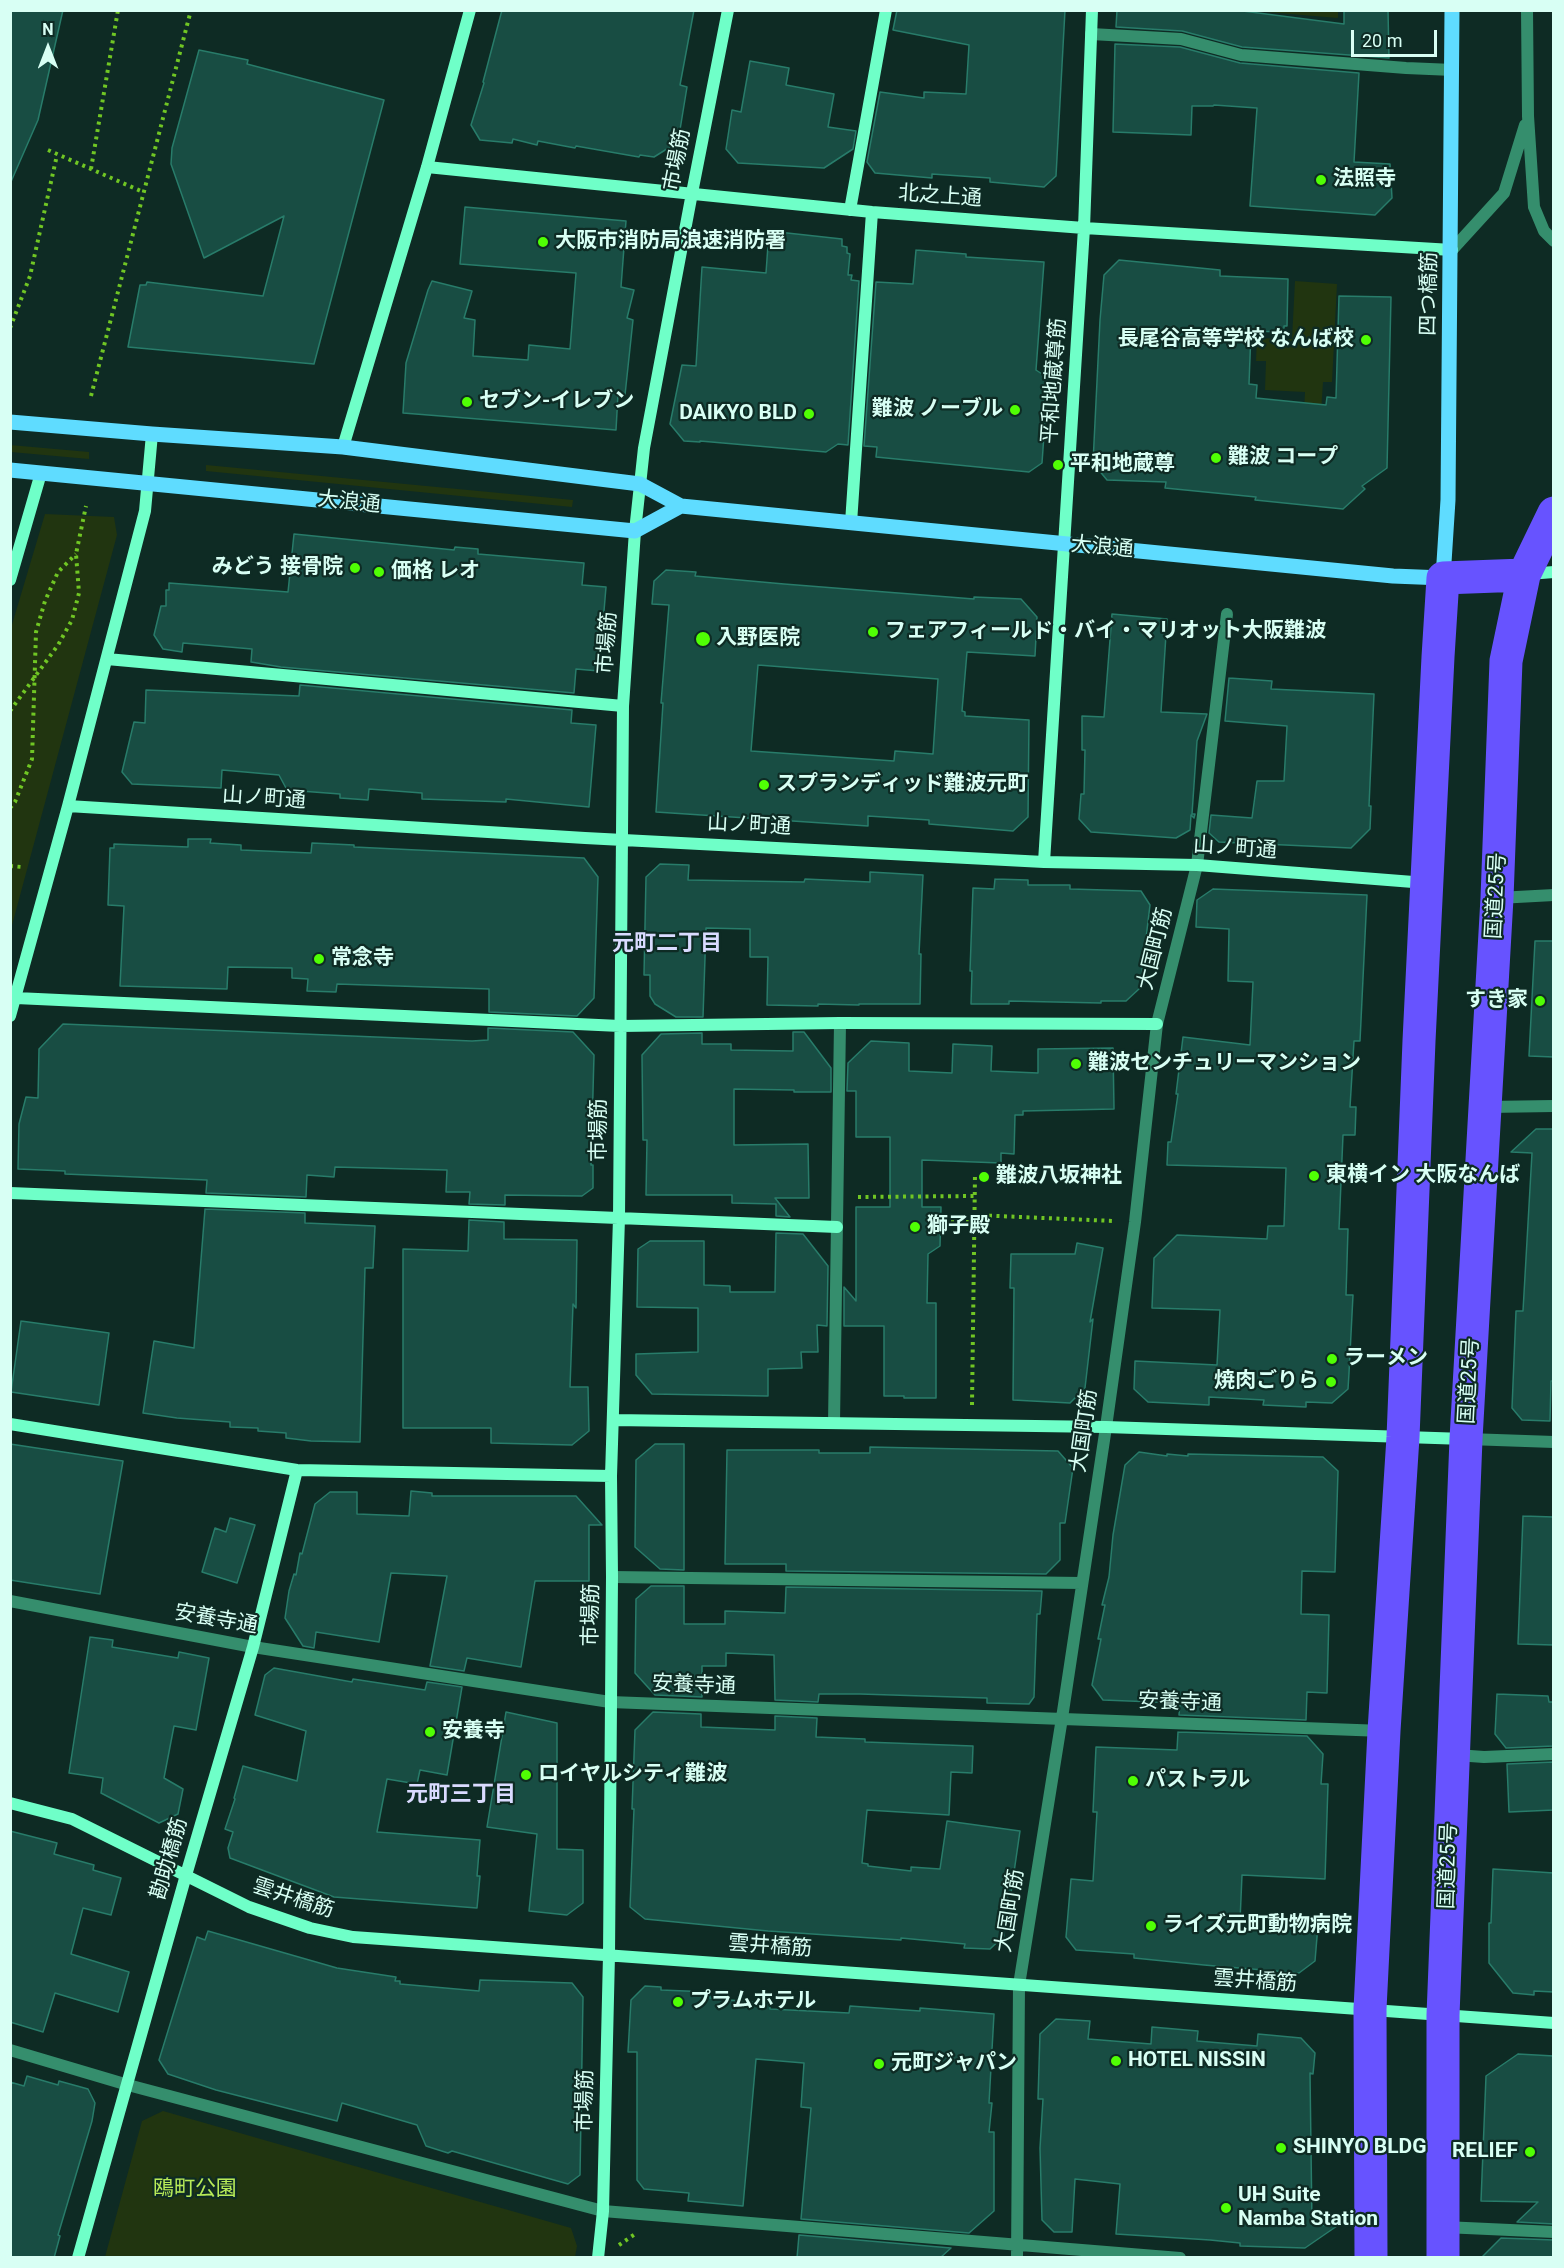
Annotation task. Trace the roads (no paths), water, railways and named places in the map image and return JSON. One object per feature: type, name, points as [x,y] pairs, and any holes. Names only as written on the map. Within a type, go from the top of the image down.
[{"type":"highway","name":"国道25号","points":[[1443,2242],[1443,2014],[1466,1438],[1497,898],[1506,661],[1539,573],[1554,513]]},
{"type":"highway","name":"大浪通","points":[[1443,578],[1539,573]]},
{"type":"highway","points":[[1371,2258],[1370,2009],[1384,1731],[1403,1437],[1443,578]]},
{"type":"main road","name":"四つ橋筋","points":[[1443,578],[1448,500],[1452,250],[1452,10]]},
{"type":"main road","name":"大浪通","points":[[10,422],[343,447],[640,484],[681,506],[1064,545],[1393,576],[1443,578]]},
{"type":"main road","name":"大浪通","points":[[10,470],[635,531]]},
{"type":"main road","points":[[635,531],[681,506]]},
{"type":"street","points":[[343,447],[427,167],[470,10]]},
{"type":"street","name":"市場筋","points":[[598,2258],[603,2211],[609,1955],[611,1476],[619,1218],[623,706],[635,531],[644,448],[728,10]]},
{"type":"street","points":[[850,210],[886,10]]},
{"type":"street","name":"平和地蔵尊筋","points":[[1044,862],[1084,228],[1092,10]]},
{"type":"street","points":[[1527,10],[1528,116],[1534,207],[1544,231],[1554,241]]},
{"type":"street","points":[[1091,34],[1181,39],[1241,56],[1453,70]]},
{"type":"street","points":[[1452,250],[1504,193],[1528,116]]},
{"type":"street","name":"北之上通","points":[[427,167],[872,212],[1084,228],[1452,250]]},
{"type":"street","points":[[851,524],[872,212]]},
{"type":"street","points":[[10,1016],[145,511],[152,434]]},
{"type":"street","points":[[10,580],[41,473]]},
{"type":"street","name":"大国町筋","points":[[1016,2251],[1018,1985],[1062,1718],[1106,1427],[1135,1222],[1157,1024],[1197,866],[1227,614]]},
{"type":"street","points":[[107,659],[623,706]]},
{"type":"street","name":"山ノ町通","points":[[68,806],[623,840],[1044,862],[1197,866],[1427,883]]},
{"type":"street","points":[[1497,898],[1554,895]]},
{"type":"street","points":[[16,998],[620,1026],[840,1023],[1157,1024]]},
{"type":"street","points":[[834,1423],[840,1023]]},
{"type":"street","points":[[1486,1107],[1554,1106]]},
{"type":"street","points":[[10,1193],[837,1227]]},
{"type":"street","points":[[613,1420],[1106,1427],[1554,1442]]},
{"type":"street","points":[[10,1424],[297,1470],[611,1476]]},
{"type":"street","name":"勘助橋筋","points":[[78,2258],[253,1647],[297,1470]]},
{"type":"street","points":[[612,1577],[1082,1583]]},
{"type":"street","name":"安養寺通","points":[[10,1601],[253,1647],[610,1702],[1384,1731]]},
{"type":"street","points":[[1454,1755],[1484,1757],[1554,1754]]},
{"type":"street","name":"雲井橋筋","points":[[10,1803],[72,1819],[249,1906],[310,1928],[353,1937],[1554,2023]]},
{"type":"street","points":[[10,2050],[128,2085],[603,2211],[1016,2251],[1180,2258]]},
{"type":"street","points":[[1443,2242],[1554,2232]]},
{"type":"place","name":"法照寺","points":[[1321,180]]},
{"type":"place","name":"大阪市消防局浪速消防署","points":[[543,242]]},
{"type":"place","name":"長尾谷高等学校 なんば校","points":[[1366,340]]},
{"type":"place","name":"セブン-イレブン","points":[[467,402]]},
{"type":"place","name":"難波 ノーブル","points":[[1015,410]]},
{"type":"place","name":"DAIKYO BLD","points":[[809,414]]},
{"type":"place","name":"難波 コープ","points":[[1216,458]]},
{"type":"place","name":"平和地蔵尊","points":[[1058,465]]},
{"type":"place","name":"みどう 接骨院","points":[[355,568]]},
{"type":"place","name":"価格 レオ","points":[[379,572]]},
{"type":"place","name":"フェアフィールド・バイ・マリオット大阪難波","points":[[873,632]]},
{"type":"place","name":"入野医院","points":[[703,639]]},
{"type":"place","name":"スプランディッド難波元町","points":[[764,785]]},
{"type":"place","name":"常念寺","points":[[319,959]]},
{"type":"place","name":"すき家","points":[[1540,1001]]},
{"type":"place","name":"難波センチュリーマンション","points":[[1076,1064]]},
{"type":"place","name":"東横イン 大阪なんば","points":[[1314,1176]]},
{"type":"place","name":"難波八坂神社","points":[[984,1177]]},
{"type":"place","name":"獅子殿","points":[[915,1227]]},
{"type":"place","name":"ラーメン","points":[[1332,1359]]},
{"type":"place","name":"焼肉ごりら","points":[[1331,1382]]},
{"type":"place","name":"安養寺","points":[[430,1732]]},
{"type":"place","name":"ロイヤルシティ難波","points":[[526,1775]]},
{"type":"place","name":"パストラル","points":[[1133,1781]]},
{"type":"place","name":"ライズ元町動物病院","points":[[1151,1926]]},
{"type":"place","name":"プラムホテル","points":[[678,2002]]},
{"type":"place","name":"HOTEL NISSIN","points":[[1116,2061]]},
{"type":"place","name":"元町ジャパン","points":[[879,2064]]},
{"type":"place","name":"SHINYO BLDG","points":[[1281,2148]]},
{"type":"place","name":"RELIEF","points":[[1530,2152]]},
{"type":"place","name":"UH Suite Namba Station","points":[[1226,2208]]},
{"type":"district","name":"元町二丁目","points":[[667,944]]},
{"type":"district","name":"元町三丁目","points":[[461,1795]]},
{"type":"park label","name":"鴎町公園","points":[[195,2190]]}]
